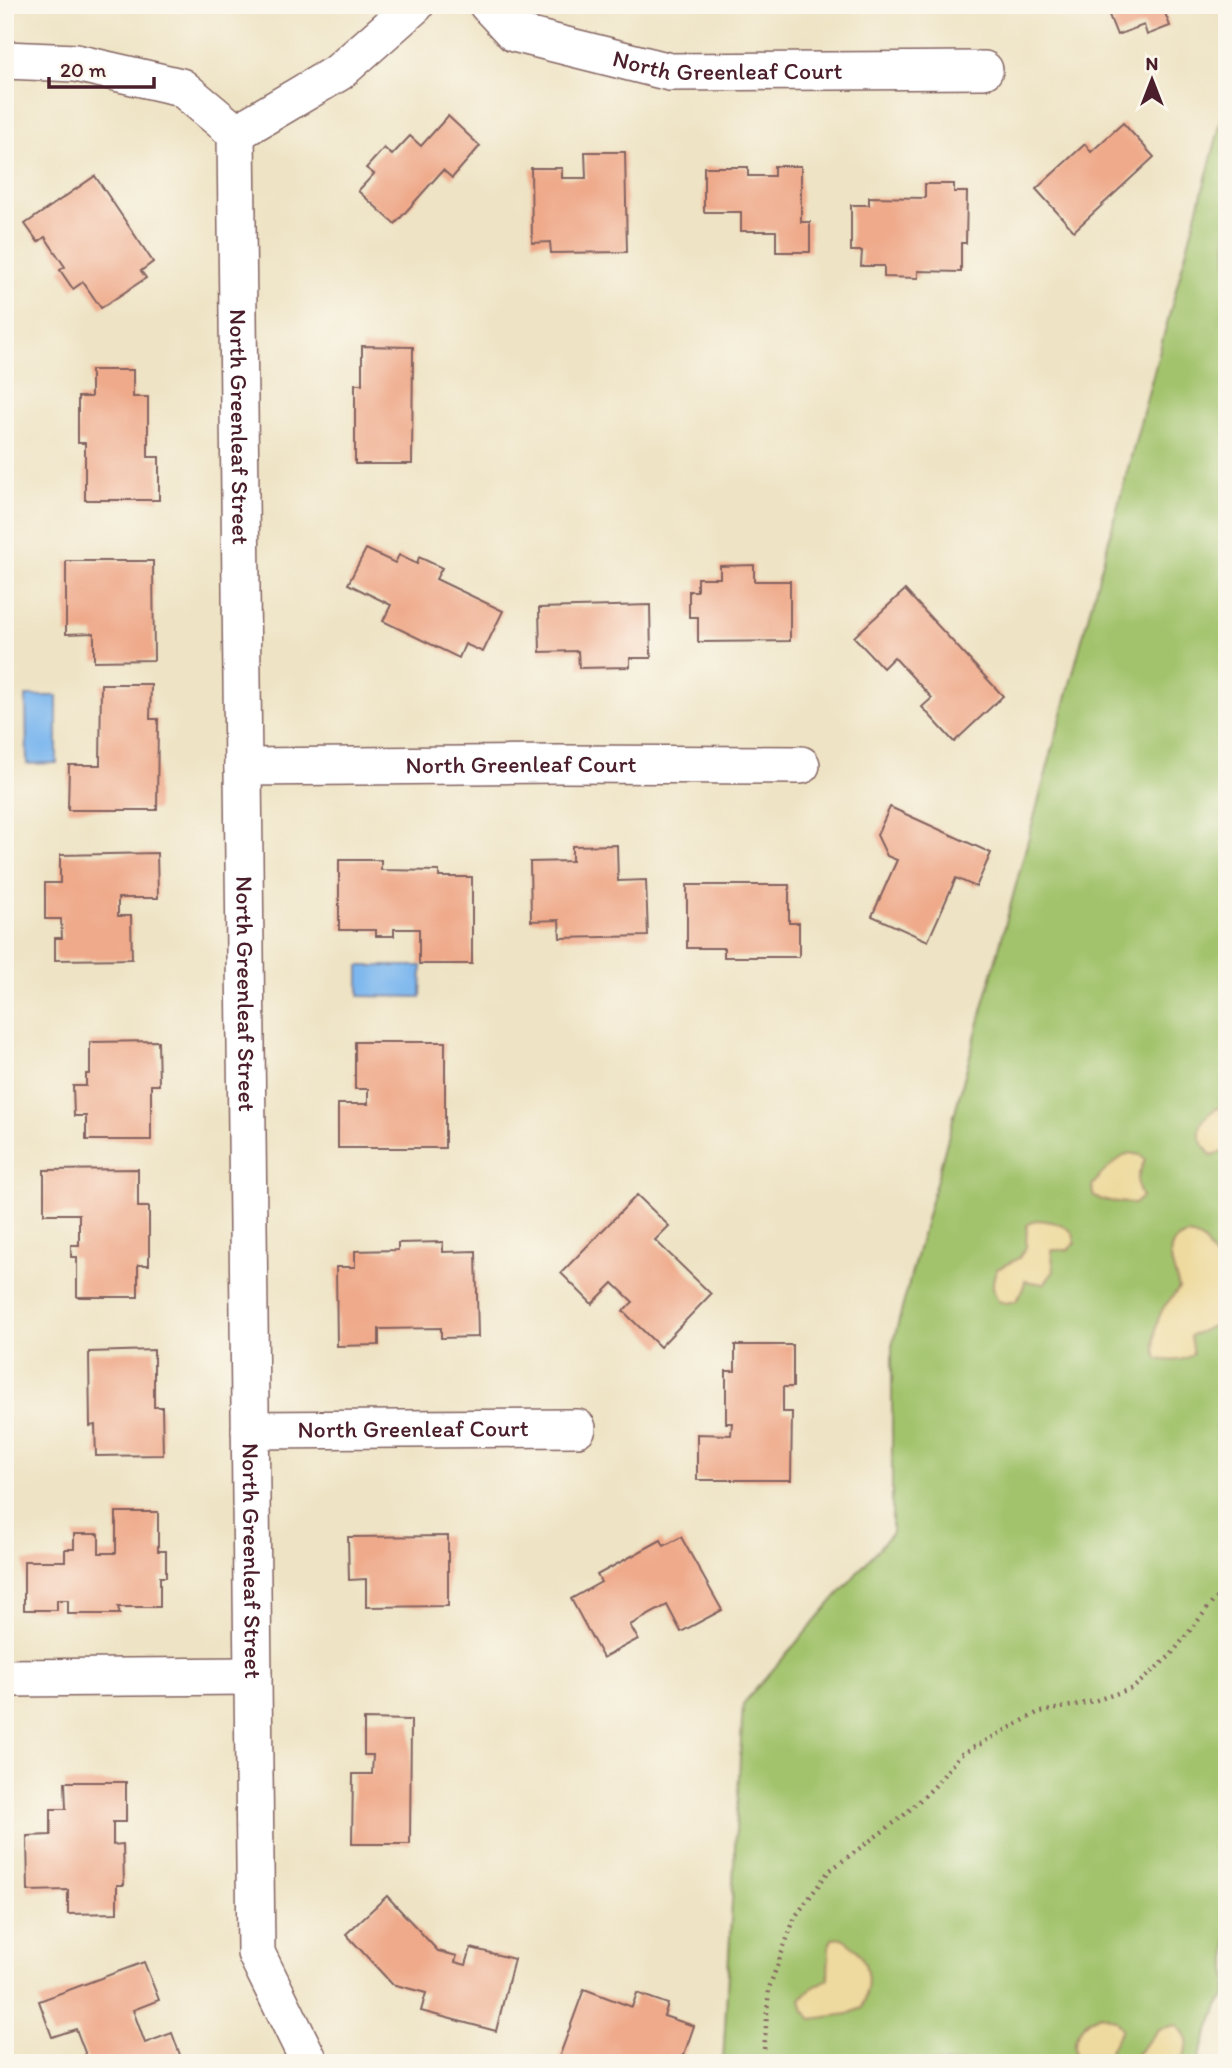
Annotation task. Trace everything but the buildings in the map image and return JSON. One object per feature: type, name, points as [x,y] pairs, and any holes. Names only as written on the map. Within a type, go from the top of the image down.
[{"type":"street","points":[[5,60],[76,63],[181,87],[236,133],[339,72],[415,5]]},
{"type":"street","name":"North Greenleaf Court","points":[[488,5],[514,33],[670,72],[984,70]]},
{"type":"street","name":"North Greenleaf Street","points":[[236,133],[256,1954],[310,2063]]},
{"type":"street","name":"North Greenleaf Court","points":[[243,767],[801,765]]},
{"type":"street","name":"North Greenleaf Court","points":[[250,1430],[577,1428]]},
{"type":"street","points":[[5,1678],[253,1676]]},
{"type":"path","points":[[763,2063],[769,1989],[795,1917],[830,1871],[902,1816],[934,1787],[960,1755],[1037,1713],[1094,1701],[1133,1688],[1170,1656],[1215,1599],[1227,1591]]},
{"type":"green space","points":[[1227,100],[1227,1995],[1218,2006],[1197,2063],[723,2063],[743,1704],[892,1533],[892,1346]]},
{"type":"sand","points":[[1227,1105],[1227,1151],[1211,1155],[1201,1139],[1201,1125],[1210,1113]]},
{"type":"sand","points":[[1129,1153],[1140,1155],[1145,1160],[1138,1178],[1142,1197],[1134,1204],[1101,1200],[1093,1195],[1092,1186],[1100,1176],[1113,1163]]},
{"type":"sand","points":[[1036,1220],[1065,1227],[1073,1233],[1075,1243],[1068,1250],[1051,1250],[1054,1271],[1044,1284],[1025,1281],[1016,1301],[998,1301],[993,1285],[997,1269],[1019,1258],[1026,1247],[1027,1225]]},
{"type":"sand","points":[[1187,1235],[1201,1240],[1215,1258],[1227,1266],[1227,1295],[1221,1300],[1222,1316],[1217,1324],[1190,1336],[1193,1354],[1176,1360],[1157,1359],[1155,1339],[1159,1318],[1179,1288],[1172,1265],[1171,1250],[1178,1239]]},
{"type":"sand","points":[[842,1938],[858,1952],[866,1968],[867,1988],[862,2008],[848,2014],[812,2019],[804,2011],[801,1999],[809,1990],[828,1979],[829,1946],[832,1939]]},
{"type":"sand","points":[[1100,2014],[1116,2020],[1122,2029],[1110,2050],[1111,2059],[1117,2063],[1077,2063],[1075,2047],[1078,2033],[1086,2022]]},
{"type":"sand","points":[[1176,2025],[1188,2043],[1178,2063],[1128,2063],[1159,2029]]},
{"type":"water","points":[[26,696],[57,696],[57,763],[27,764]]},
{"type":"water","points":[[359,966],[422,966],[421,997],[359,996]]}]
